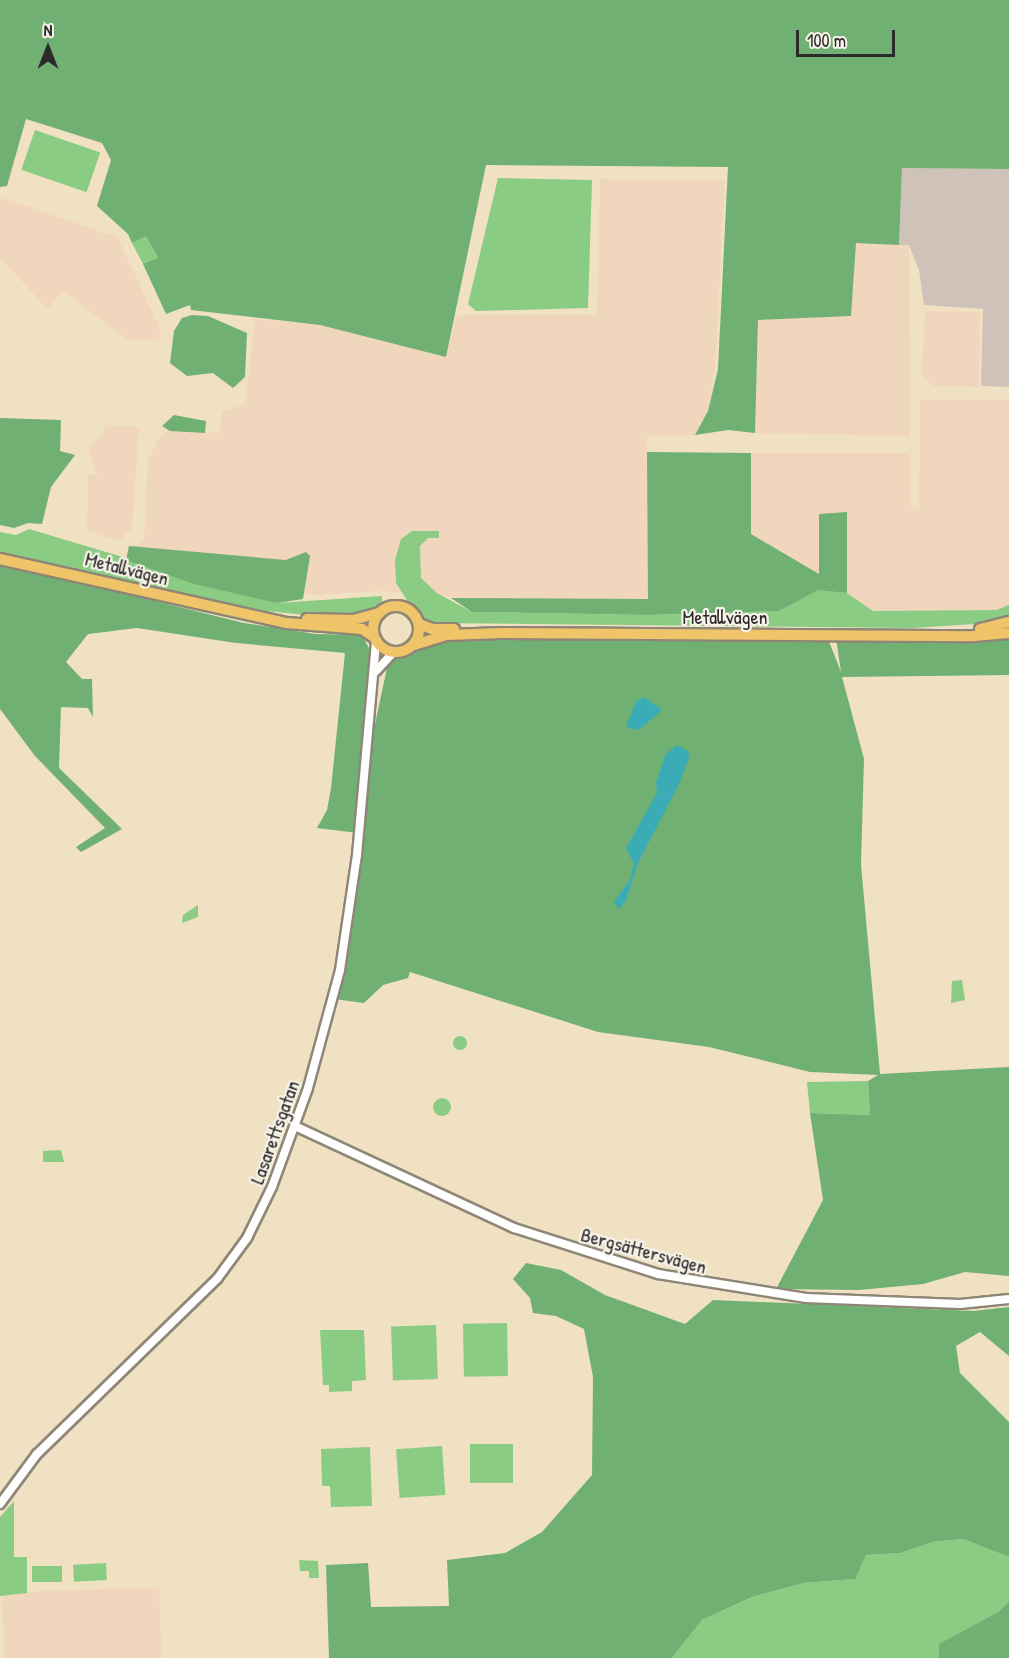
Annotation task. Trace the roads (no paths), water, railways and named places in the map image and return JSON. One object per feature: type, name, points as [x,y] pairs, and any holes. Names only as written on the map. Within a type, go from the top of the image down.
[{"type":"main road","name":"Metallvägen","points":[[0,559],[244,614],[309,626],[358,628],[375,639]]},
{"type":"main road","points":[[402,607],[413,613],[419,624],[414,645],[393,652],[375,639],[374,624],[380,613],[402,607]]},
{"type":"main road","name":"Metallvägen","points":[[244,614],[343,621],[380,613]]},
{"type":"main road","name":"Metallvägen","points":[[948,635],[1009,622]]},
{"type":"main road","name":"Metallvägen","points":[[419,624],[436,629],[502,633],[948,635],[1009,633]]},
{"type":"main road","name":"Metallvägen","points":[[414,645],[446,636],[502,633]]},
{"type":"street","name":"Lasarettsgatan","points":[[0,1504],[37,1454],[228,1265],[257,1220],[296,1126],[324,1038],[344,950],[375,675],[375,639]]},
{"type":"street","points":[[375,675],[393,652]]},
{"type":"street","name":"Bergsättersvägen","points":[[296,1126],[514,1228],[667,1276],[806,1298],[960,1304],[1009,1299]]},
{"type":"water","points":[[644,697],[662,710],[639,730],[626,727],[636,701]]},
{"type":"water","points":[[677,745],[688,751],[689,758],[679,784],[639,861],[625,902],[619,909],[614,902],[630,880],[634,864],[626,848],[657,793],[656,783],[665,755]]}]
